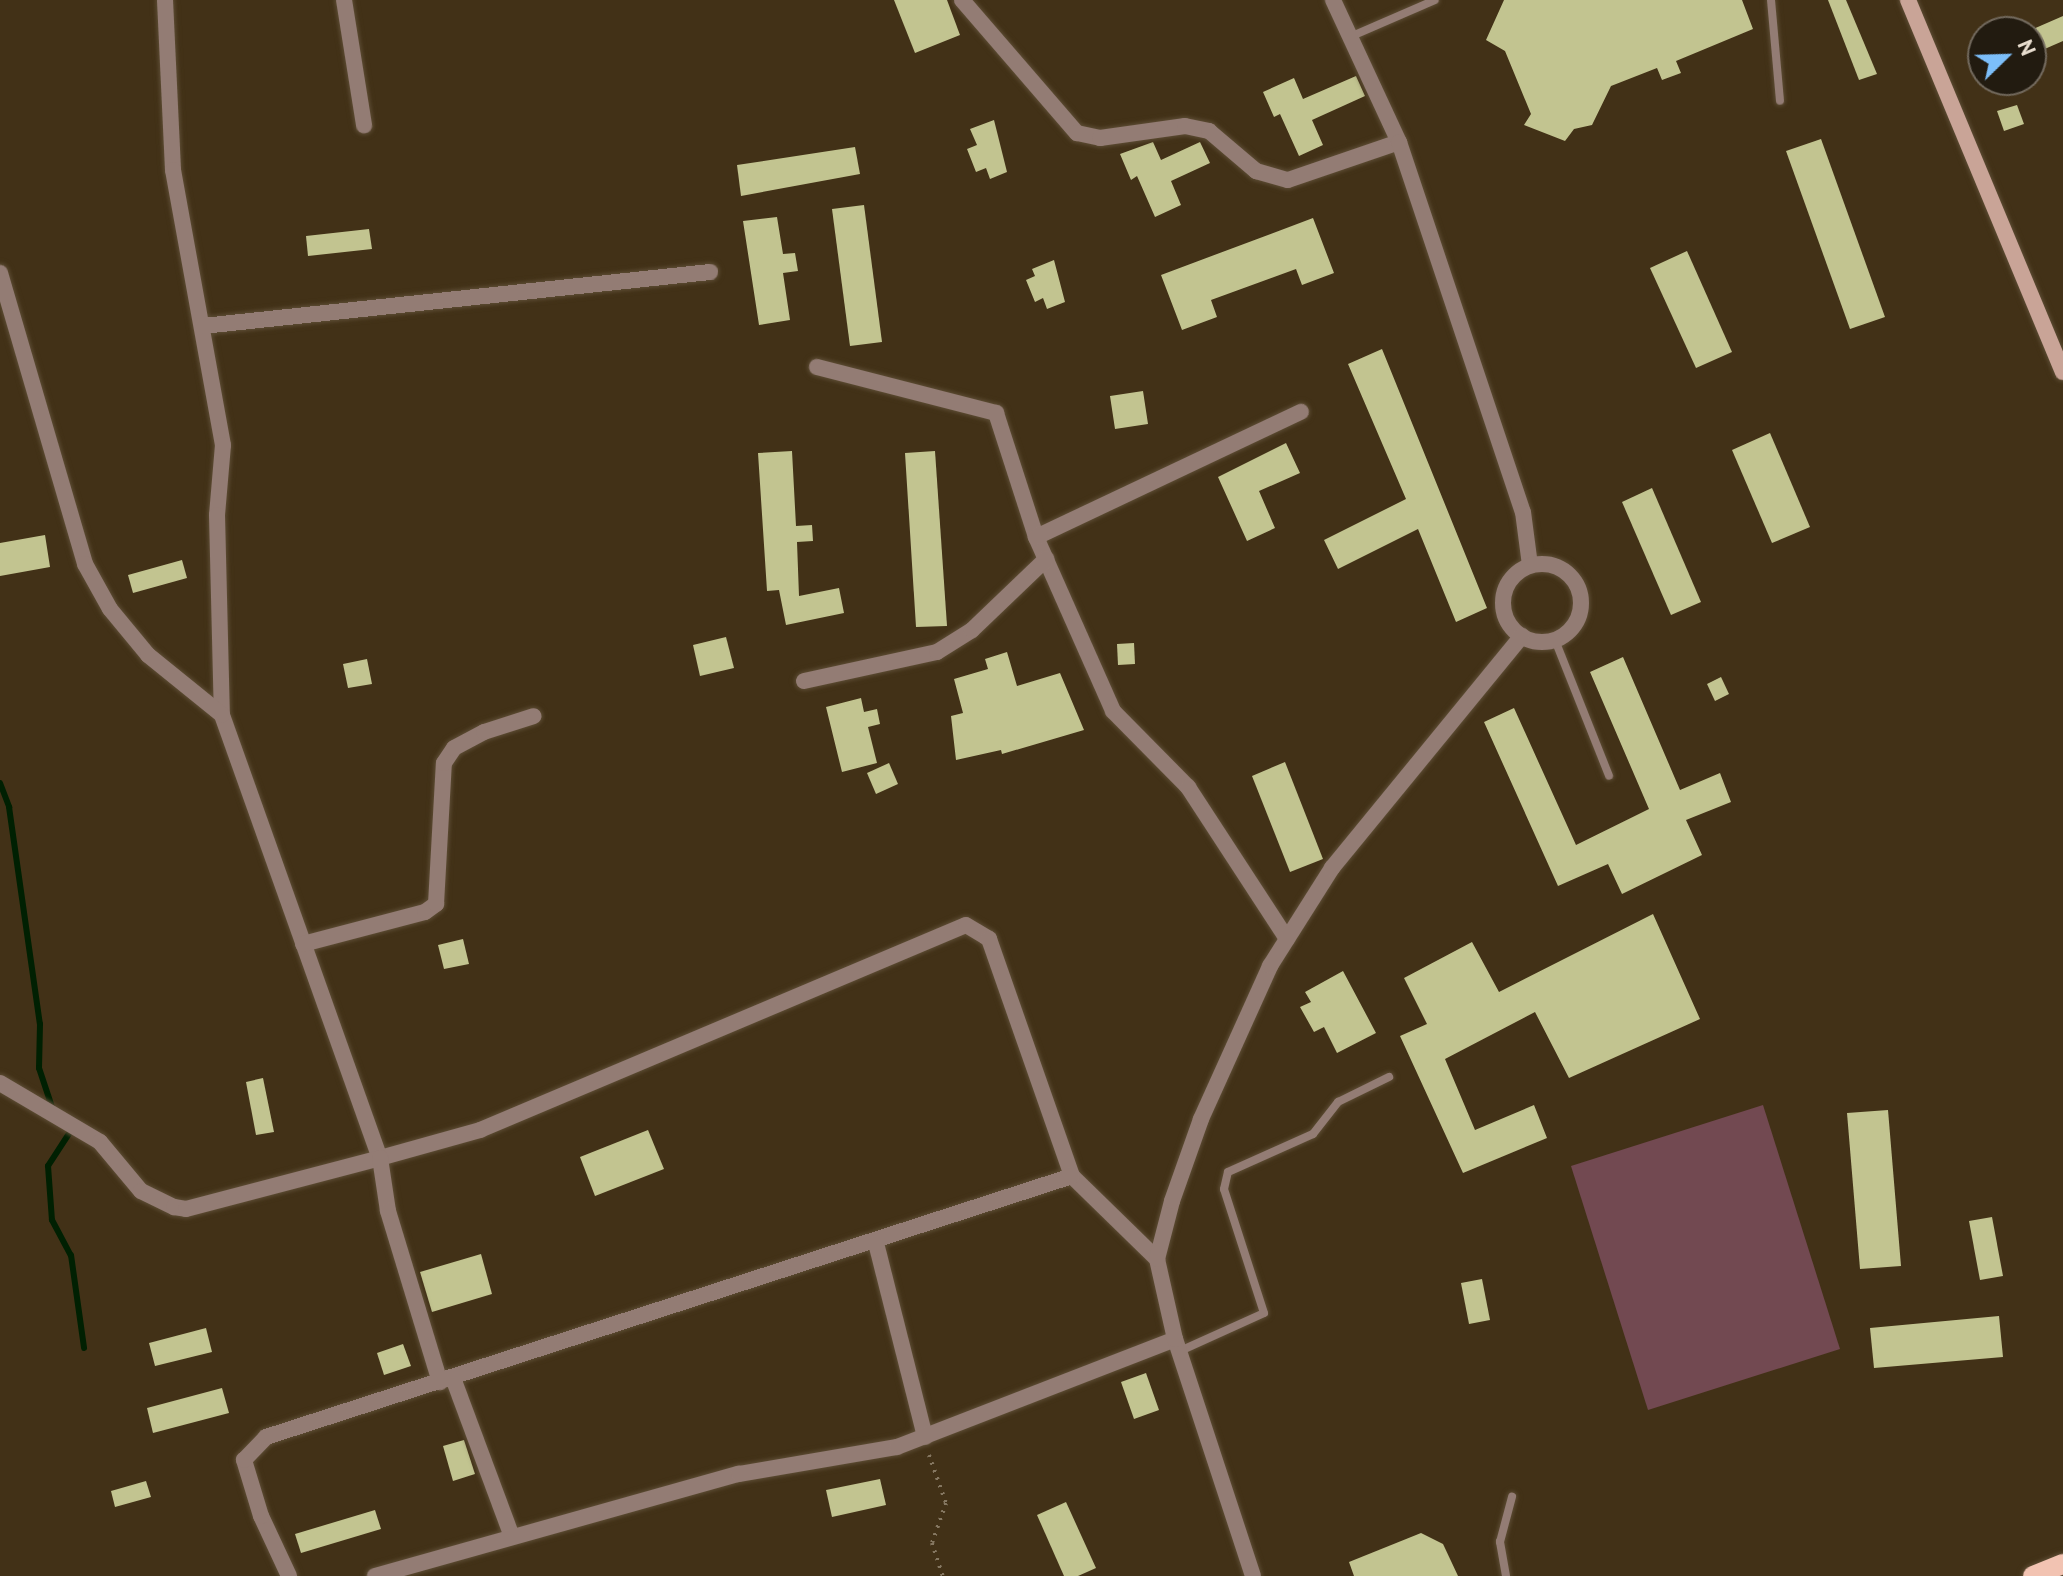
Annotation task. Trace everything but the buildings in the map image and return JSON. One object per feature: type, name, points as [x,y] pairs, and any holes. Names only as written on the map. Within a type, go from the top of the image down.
[{"type":"main road","points":[[2033,1576],[2063,1564]]},
{"type":"street","points":[[165,0],[173,170],[223,445],[217,515],[222,715],[380,1158],[388,1211],[446,1380],[511,1534]]},
{"type":"street","points":[[344,0],[364,125]]},
{"type":"street","points":[[962,0],[1077,133],[1100,138],[1185,126],[1209,131],[1256,171],[1288,180],[1399,142]]},
{"type":"street","points":[[1333,0],[1399,142],[1523,512],[1530,565]]},
{"type":"street","points":[[1908,0],[2063,372]]},
{"type":"street","points":[[203,326],[710,272]]},
{"type":"street","points":[[0,273],[85,564],[110,609],[148,655],[222,715]]},
{"type":"street","points":[[817,367],[996,413],[1036,537],[1113,711],[1188,787],[1287,939]]},
{"type":"street","points":[[1036,537],[1301,412]]},
{"type":"street","points":[[804,681],[937,652],[972,630],[1046,559]]},
{"type":"street","points":[[1530,565],[1562,569],[1581,596],[1573,627],[1555,640],[1522,636],[1507,620],[1503,598],[1511,578],[1530,565]]},
{"type":"street","points":[[1253,1576],[1177,1345],[1157,1259],[1201,1119],[1287,939],[1332,868],[1522,636]]},
{"type":"street","points":[[303,944],[425,912],[436,904],[444,763],[454,748],[474,737],[534,716]]},
{"type":"street","points":[[0,1083],[100,1142],[141,1191],[174,1207],[186,1209],[480,1130],[966,925],[989,939],[1072,1176],[1157,1259]]},
{"type":"street","points":[[289,1576],[244,1460],[252,1447],[266,1437],[876,1243],[1072,1176]]},
{"type":"street","points":[[876,1243],[926,1441]]},
{"type":"street","points":[[375,1576],[511,1534],[739,1474],[926,1441],[1177,1345]]},
{"type":"lane","points":[[1352,36],[1435,0]]},
{"type":"lane","points":[[1771,0],[1780,101]]},
{"type":"lane","points":[[1555,640],[1609,776]]},
{"type":"lane","points":[[1177,1345],[1264,1313],[1224,1189],[1228,1172],[1313,1134],[1338,1102],[1389,1077]]},
{"type":"lane","points":[[1506,1576],[1500,1542],[1512,1497]]},
{"type":"path","points":[[926,1441],[936,1488],[946,1503],[932,1543],[943,1576]]},
{"type":"shaded area","points":[[1763,1105],[1840,1349],[1648,1410],[1571,1166]]},
{"type":"waterway","points":[[0,783],[9,807],[40,1024],[39,1068],[53,1110]]},
{"type":"waterway","points":[[72,1129],[48,1166],[52,1220],[71,1255],[84,1348]]}]
